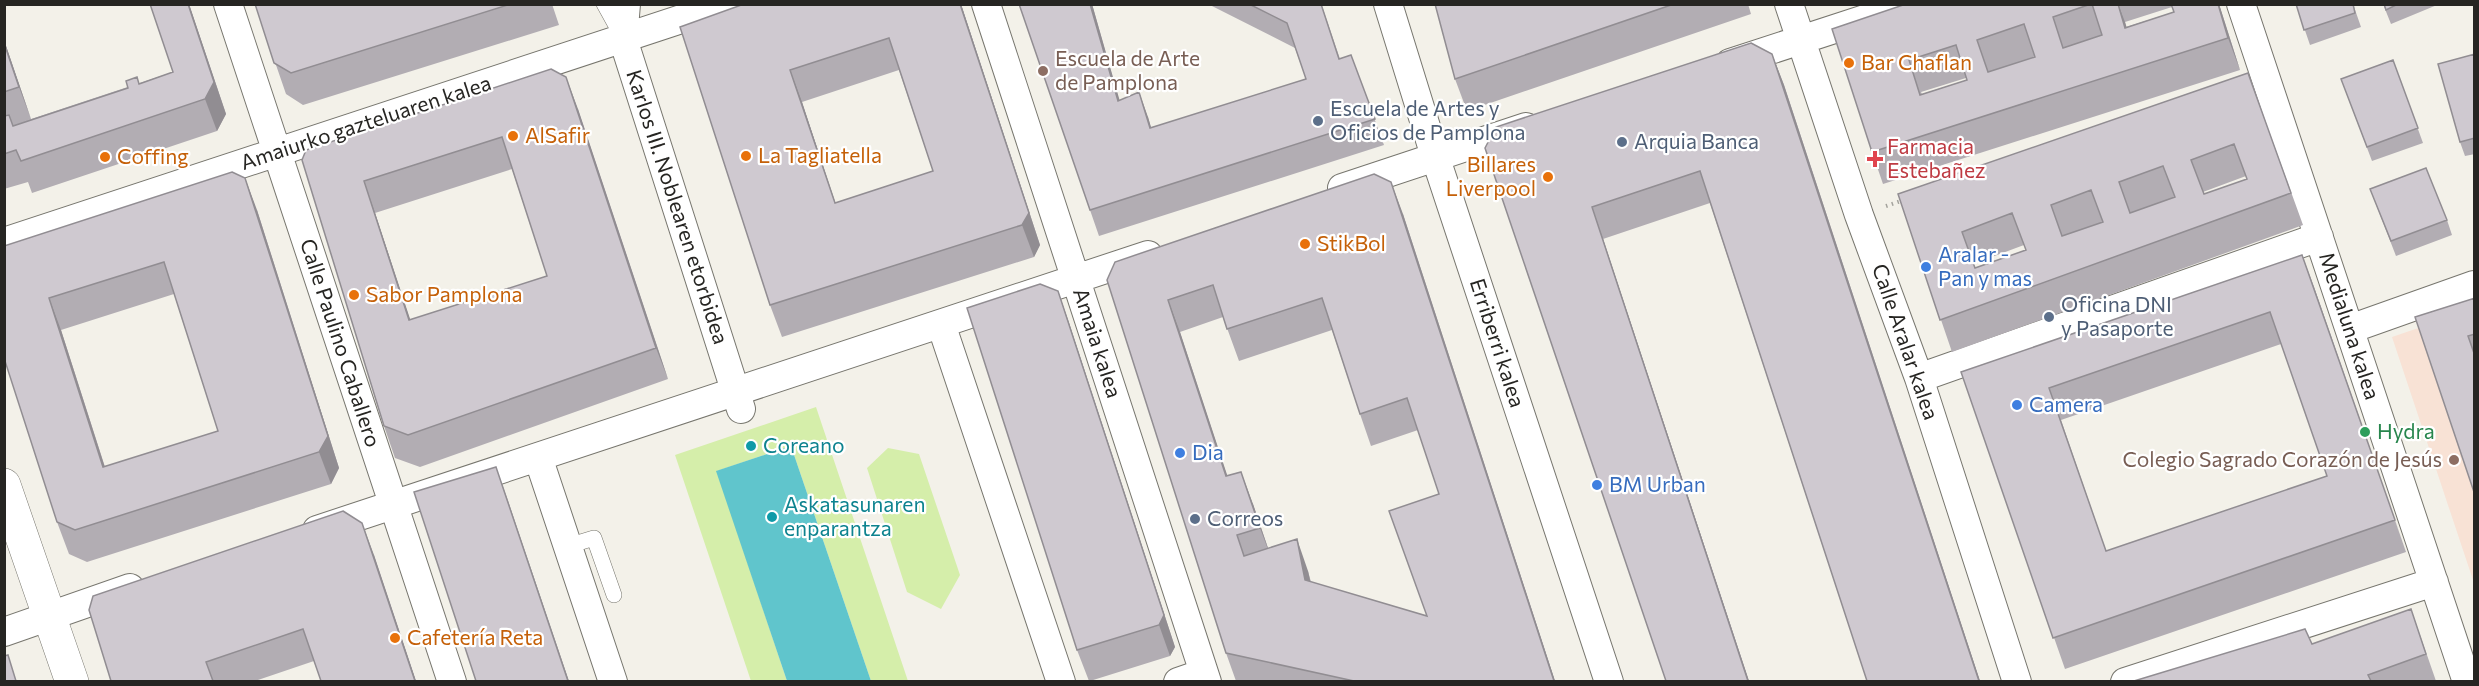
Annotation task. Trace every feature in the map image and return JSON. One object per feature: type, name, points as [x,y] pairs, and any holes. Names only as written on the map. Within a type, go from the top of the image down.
[{"type":"street","name":"Calle Paulino Caballero","points":[[228,4],[452,681]]},
{"type":"street","name":"Karlos III. Noblearen etorbidea","points":[[626,4],[623,39],[739,400]]},
{"type":"street","name":"Amaiurko gazteluaren kalea","points":[[4,242],[727,4]]},
{"type":"street","name":"Amaia kalea","points":[[986,4],[1077,280],[1196,679]]},
{"type":"street","name":"Erriberri kalea","points":[[1388,4],[1435,156],[1609,681]]},
{"type":"street","name":"Calle Aralar kalea","points":[[1789,4],[1859,215],[1919,378],[2017,681]]},
{"type":"street","points":[[1709,69],[1911,4]]},
{"type":"street","name":"Medialuna kalea","points":[[2241,4],[2468,681]]},
{"type":"street","points":[[1312,198],[1549,120]]},
{"type":"street","points":[[1919,378],[2319,237]]},
{"type":"street","points":[[294,537],[538,458],[739,400],[941,324],[1178,245]]},
{"type":"street","points":[[2350,329],[2475,285]]},
{"type":"street","points":[[941,324],[1061,681]]},
{"type":"street","points":[[538,458],[613,681]]},
{"type":"street","points":[[4,484],[72,681]]},
{"type":"street","points":[[4,632],[50,614],[151,581]]},
{"type":"street","points":[[2125,681],[2434,582]]},
{"type":"lane","points":[[604,4],[623,39]]},
{"type":"lane","points":[[568,546],[594,538],[614,596]]},
{"type":"path","points":[[1859,215],[1916,196]]},
{"type":"shaded area","name":"Colegio Sagrado Corazón de Jesús","points":[[2474,309],[2474,583],[2392,337]]},
{"type":"green space","points":[[816,407],[908,681],[871,681],[791,446],[717,471],[787,681],[751,681],[675,455]]},
{"type":"green space","points":[[888,448],[919,454],[960,575],[941,609],[907,592],[867,468]]},
{"type":"water","points":[[791,446],[871,681],[787,681],[716,471]]},
{"type":"building","points":[[150,4],[188,4],[214,82],[205,99],[21,161],[16,150],[4,154],[4,116],[9,115],[13,126],[128,88],[126,81],[137,77],[139,84],[173,72]]},
{"type":"building","points":[[255,4],[511,4],[291,73],[274,63]]},
{"type":"building","points":[[744,4],[960,4],[1029,213],[1022,225],[770,305],[680,27]],"holes":[[[889,38],[933,171],[835,203],[790,70]]]},
{"type":"building","name":"Escuela de Artes y Oficios de Pamplona","points":[[1019,4],[1090,4],[1118,101],[1139,92],[1150,128],[1306,79],[1287,23],[1249,4],[1321,4],[1339,59],[1351,55],[1375,119],[1090,210]]},
{"type":"building","points":[[1435,4],[1674,4],[1455,79]]},
{"type":"building","points":[[1906,4],[2091,4],[2053,17],[2063,48],[2102,35],[2092,4],[2118,4],[2125,28],[2174,12],[2171,4],[2218,4],[2228,38],[1872,152],[1832,29]],"holes":[[[2024,24],[2035,57],[1988,72],[1977,40]],[[1956,45],[1967,80],[1920,95],[1909,60]]]},
{"type":"building","points":[[2296,4],[2353,4],[2355,13],[2304,30]]},
{"type":"building","points":[[2384,4],[2398,4],[2386,10]]},
{"type":"building","points":[[4,43],[19,87],[4,92]]},
{"type":"building","points":[[1751,43],[1772,54],[1979,681],[1867,681],[1700,171],[1592,207],[1748,681],[1666,681],[1485,148],[1496,127]]},
{"type":"building","points":[[2475,54],[2475,138],[2460,142],[2438,64]]},
{"type":"building","points":[[2393,60],[2418,128],[2367,147],[2341,79]]},
{"type":"building","points":[[551,69],[566,77],[656,348],[408,435],[384,426],[302,160],[306,150]],"holes":[[[502,137],[547,276],[409,320],[364,181]]]},
{"type":"building","points":[[2248,73],[2291,193],[1940,320],[1898,194]],"holes":[[[2234,144],[2247,179],[2204,194],[2191,160]],[[2163,166],[2175,197],[2130,213],[2119,182]],[[2091,190],[2103,222],[2062,236],[2051,205]],[[2012,213],[2026,250],[1975,268],[1962,232]]]},
{"type":"building","points":[[2426,168],[2447,220],[2391,241],[2370,189]]},
{"type":"building","points":[[232,172],[245,178],[328,436],[319,452],[75,530],[57,522],[4,358],[4,246]],"holes":[[[164,262],[218,431],[103,467],[49,298]]]},
{"type":"building","points":[[1374,174],[1391,182],[1554,681],[1354,681],[1226,653],[1107,280],[1115,262]],"holes":[[[1213,285],[1227,329],[1322,298],[1360,414],[1407,398],[1439,494],[1389,511],[1427,616],[1305,580],[1297,539],[1244,556],[1237,535],[1260,528],[1241,472],[1226,476],[1168,300]]]},
{"type":"building","points":[[2302,255],[2395,520],[2053,638],[1961,372]],"holes":[[[2270,312],[2327,476],[2106,551],[2049,388]]]},
{"type":"building","points":[[1040,284],[1058,291],[1164,615],[1159,625],[1077,650],[967,308]]},
{"type":"building","points":[[2475,298],[2475,334],[2468,336],[2475,356],[2475,495],[2415,317]]},
{"type":"building","points":[[496,467],[568,681],[476,681],[414,492]]},
{"type":"building","points":[[343,511],[362,523],[415,681],[321,681],[303,629],[206,662],[213,681],[111,681],[89,610],[93,596]]},
{"type":"building","points":[[2411,609],[2426,654],[2368,675],[2371,681],[2134,681],[2305,629],[2312,644]]},
{"type":"building","points":[[8,655],[16,681],[4,681],[4,656]]},
{"type":"place","name":"Bar Chaflan","points":[[1849,63]]},
{"type":"place","name":"Escuela de Arte de Pamplona","points":[[1043,71]]},
{"type":"place","name":"Escuela de Artes y Oficios de Pamplona","points":[[1318,121]]},
{"type":"place","name":"AlSafir","points":[[513,136]]},
{"type":"place","name":"Arquia Banca","points":[[1622,142]]},
{"type":"place","name":"La Tagliatella","points":[[746,156]]},
{"type":"place","name":"Coffing","points":[[105,157]]},
{"type":"place","name":"Farmacia Estebañez","points":[[1875,159]]},
{"type":"place","name":"Billares Liverpool","points":[[1548,177]]},
{"type":"place","name":"StikBol","points":[[1305,244]]},
{"type":"place","name":"Aralar - Pan y mas","points":[[1926,267]]},
{"type":"place","name":"Sabor Pamplona","points":[[354,295]]},
{"type":"place","name":"Oficina DNI y Pasaporte","points":[[2049,317]]},
{"type":"place","name":"Camera","points":[[2017,405]]},
{"type":"place","name":"Hydra","points":[[2365,432]]},
{"type":"place","name":"Coreano","points":[[751,446]]},
{"type":"place","name":"Dia","points":[[1180,453]]},
{"type":"place","name":"Colegio Sagrado Corazón de Jesús","points":[[2454,460]]},
{"type":"place","name":"BM Urban","points":[[1597,485]]},
{"type":"place","name":"Askatasunaren enparantza","points":[[772,517]]},
{"type":"place","name":"Correos","points":[[1195,519]]},
{"type":"place","name":"Cafetería Reta","points":[[395,638]]}]
